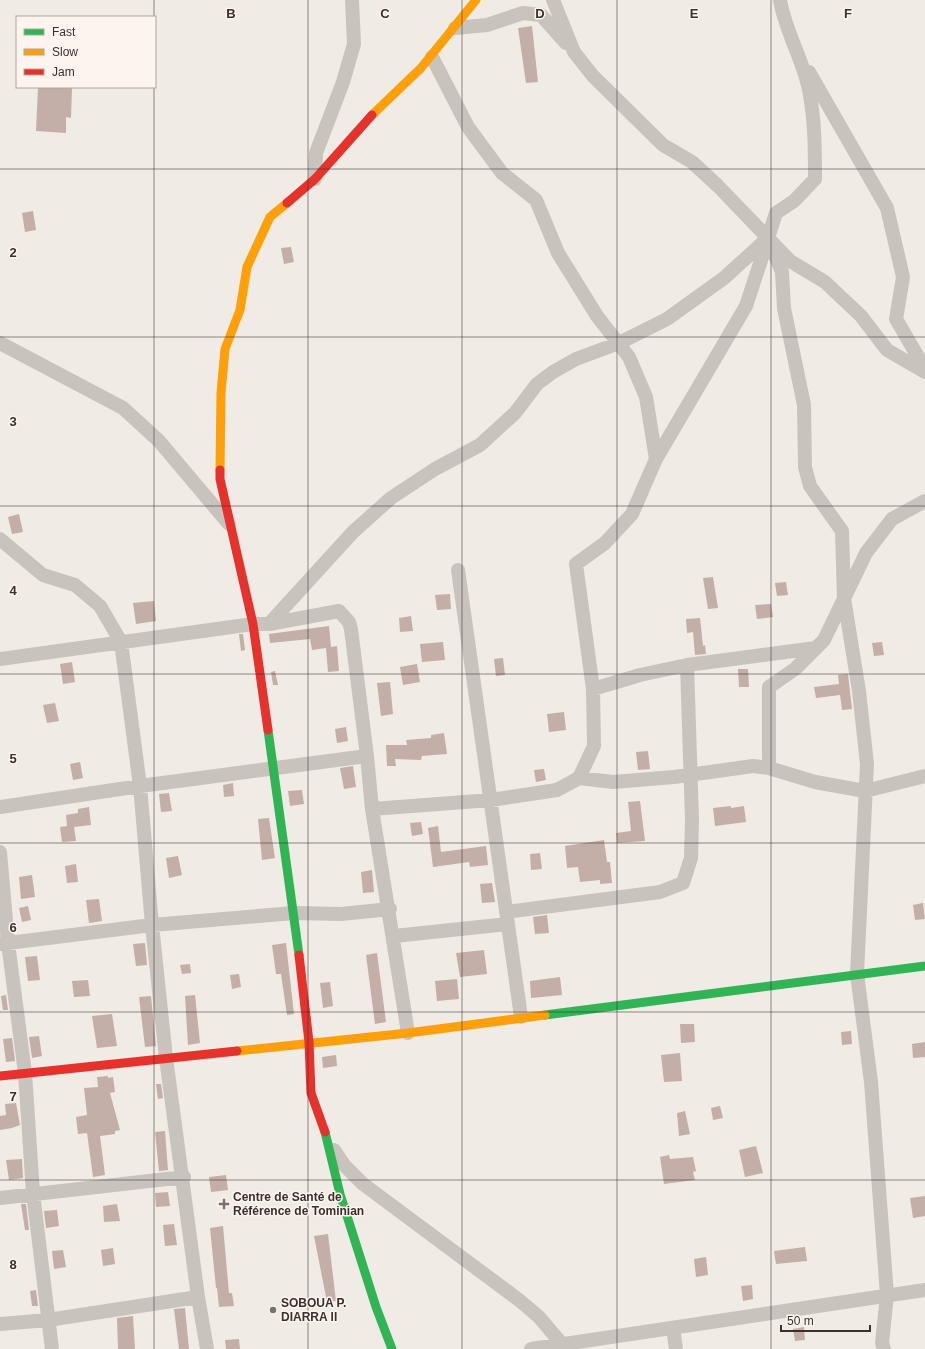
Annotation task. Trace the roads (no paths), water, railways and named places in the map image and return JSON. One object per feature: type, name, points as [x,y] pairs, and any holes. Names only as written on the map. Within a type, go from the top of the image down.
[{"type":"street","points":[[315,179],[316,153],[343,82],[354,44],[352,0]]},
{"type":"street","points":[[392,1349],[376,1307],[340,1194],[327,1138],[311,1093],[309,1042],[294,913],[272,768],[253,624],[220,479],[221,393],[226,349],[240,310],[247,267],[270,217],[315,179],[384,102],[432,57],[456,28],[476,0]]},
{"type":"street","points":[[553,0],[574,52]]},
{"type":"street","points":[[579,778],[594,746],[593,689],[576,564],[605,543],[632,514],[656,459],[746,306],[776,212],[794,201],[815,179],[815,142],[809,90],[795,48],[782,17],[780,0]]},
{"type":"street","points":[[456,28],[487,25],[523,13],[541,14],[593,76],[663,145],[692,162],[750,217],[790,261],[825,282],[861,316],[887,350],[925,370]]},
{"type":"street","points":[[795,48],[887,208],[903,277],[896,319],[925,370]]},
{"type":"street","points":[[432,57],[468,127],[502,173],[536,200],[558,253],[597,316],[629,357],[646,397],[656,459]]},
{"type":"street","points":[[269,624],[353,532],[391,498],[480,444],[514,413],[536,384],[552,372],[576,359],[618,344],[667,319],[724,278],[768,238]]},
{"type":"street","points":[[768,238],[782,272],[784,308],[804,405],[805,466],[810,486],[842,531],[844,598],[859,691],[867,764],[857,974],[871,1082],[887,1295],[882,1343],[884,1349]]},
{"type":"street","points":[[0,343],[123,408],[159,440],[230,526]]},
{"type":"street","points":[[769,768],[769,687],[795,669],[824,640],[866,553],[892,519],[925,501]]},
{"type":"street","points":[[0,539],[44,574],[75,585],[100,606],[120,642],[140,786],[152,925],[166,1058],[184,1177],[198,1297],[207,1349]]},
{"type":"street","points":[[458,570],[521,1017]]},
{"type":"street","points":[[0,659],[253,624],[269,624],[339,611],[349,622],[368,756],[372,809],[390,909],[408,1033]]},
{"type":"street","points":[[593,689],[640,675],[687,665],[816,648]]},
{"type":"street","points":[[394,936],[660,892],[683,883],[691,858],[692,775],[687,665]]},
{"type":"street","points":[[0,807],[140,786],[368,756]]},
{"type":"street","points":[[372,809],[491,800],[556,790],[579,778],[613,782],[692,775],[753,766],[769,768],[815,782],[865,791],[925,776]]},
{"type":"street","points":[[0,852],[4,943],[25,1073],[33,1193],[52,1349]]},
{"type":"street","points":[[4,943],[152,925],[294,913],[341,914],[390,909]]},
{"type":"street","points":[[0,1076],[309,1042],[408,1033],[521,1017],[925,966]]},
{"type":"street","points":[[327,1138],[344,1165],[363,1184],[519,1300],[539,1317],[561,1346]]},
{"type":"street","points":[[0,1198],[33,1193],[184,1177]]},
{"type":"street","points":[[531,1349],[561,1346],[925,1290]]},
{"type":"street","points":[[0,1324],[48,1320],[198,1297]]},
{"type":"street","points":[[673,1328],[676,1349]]},
{"type":"place","name":"Centre de Santé de Référence de Tominian","points":[[224,1204]]},
{"type":"place","name":"SOBOUA P. DIARRA II","points":[[273,1310]]}]
